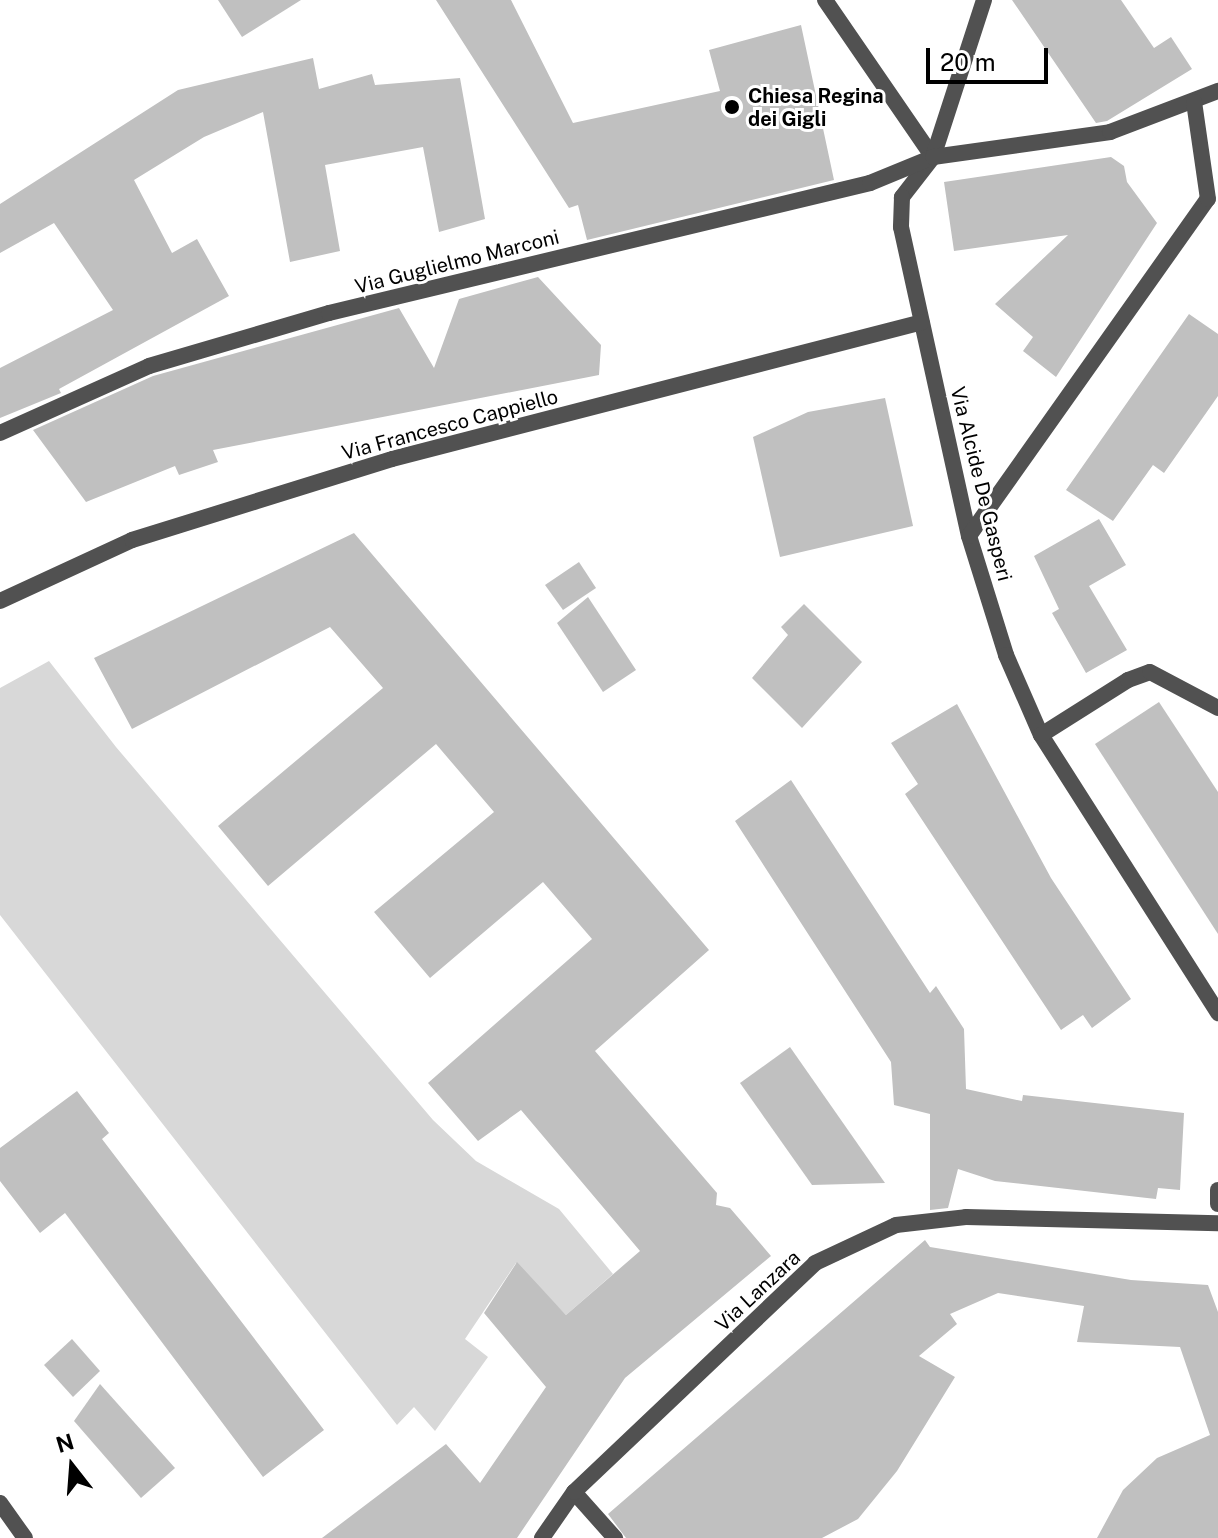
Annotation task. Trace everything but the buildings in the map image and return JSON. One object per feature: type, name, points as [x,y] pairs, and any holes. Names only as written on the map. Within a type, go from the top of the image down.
[{"type":"street","points":[[825,0],[933,157]]},
{"type":"street","name":"Via Alcide De Gasperi","points":[[984,0],[933,157],[902,197],[901,227],[969,536],[1006,655],[1041,735],[1218,1013]]},
{"type":"street","name":"Via Guglielmo Marconi","points":[[0,433],[149,366],[329,313],[870,183],[933,157],[1110,132],[1218,91]]},
{"type":"street","points":[[969,536],[1208,199],[1194,102]]},
{"type":"street","name":"Via Francesco Cappiello","points":[[0,601],[132,540],[392,459],[922,322]]},
{"type":"street","points":[[1041,735],[1128,680],[1150,672],[1218,708]]},
{"type":"street","points":[[1218,1190],[1218,1204]]},
{"type":"street","name":"Via Lanzara","points":[[542,1538],[574,1492],[815,1263],[896,1225],[966,1217],[1218,1223]]},
{"type":"street","points":[[574,1492],[615,1538]]},
{"type":"street","points":[[0,1503],[25,1538]]},
{"type":"shaded area","points":[[49,661],[116,747],[433,1120],[476,1161],[559,1209],[613,1274],[566,1315],[516,1263],[465,1339],[488,1357],[435,1431],[414,1407],[397,1425],[0,915],[0,688]]},
{"type":"place","name":"Chiesa Regina dei Gigli","points":[[732,107]]}]
